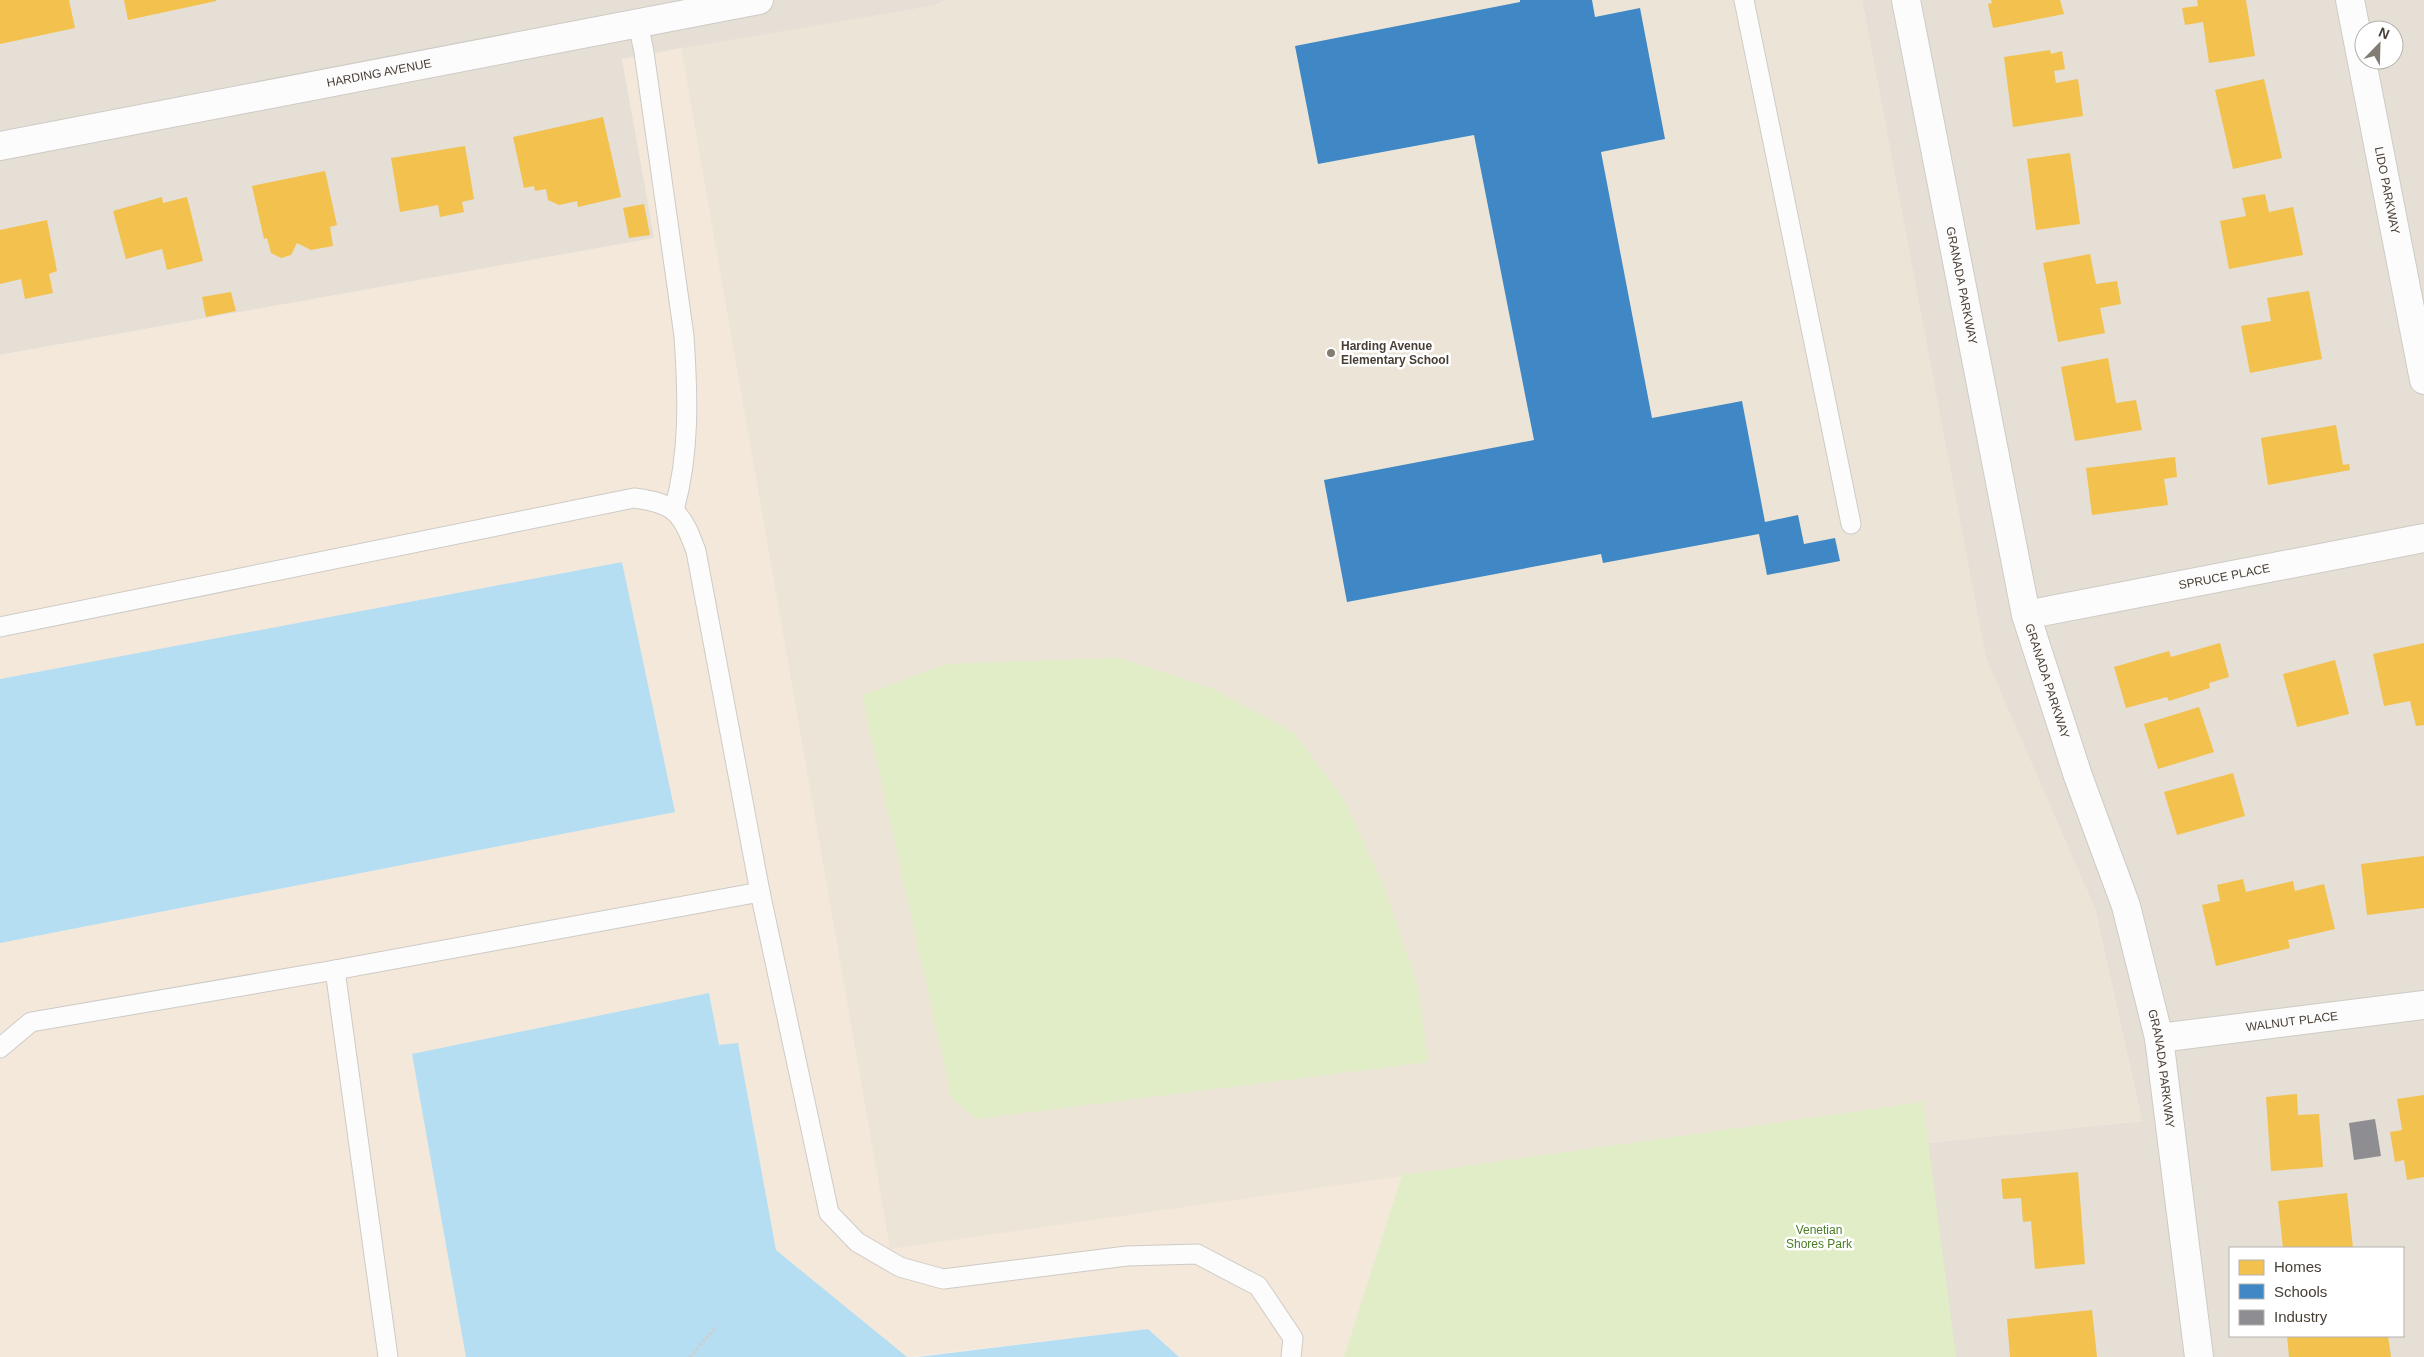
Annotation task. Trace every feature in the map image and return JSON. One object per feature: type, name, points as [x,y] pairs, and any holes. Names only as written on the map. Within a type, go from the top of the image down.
[{"type":"street","name":"HARDING AVENUE","points":[[0,146],[758,0]]},
{"type":"street","name":"GRANADA PARKWAY","points":[[1906,0],[2026,616],[2078,776],[2126,906],[2160,1038],[2199,1357]]},
{"type":"street","name":"LIDO PARKWAY","points":[[2350,0],[2424,380]]},
{"type":"street","name":"SPRUCE PLACE","points":[[2026,616],[2424,538]]},
{"type":"street","name":"WALNUT PLACE","points":[[2160,1038],[2424,1006]]},
{"type":"lane","points":[[1744,0],[1851,524]]},
{"type":"lane","points":[[638,24],[660,170],[686,373],[688,414],[683,470],[674,510]]},
{"type":"lane","points":[[0,627],[634,498],[656,501],[674,510],[688,528],[696,551],[760,892],[829,1213],[857,1242],[900,1266],[943,1279],[1127,1256],[1197,1254],[1258,1286],[1293,1338],[1292,1357]]},
{"type":"lane","points":[[0,1048],[31,1022],[336,970],[760,892]]},
{"type":"lane","points":[[336,970],[388,1357]]},
{"type":"path","points":[[690,1357],[717,1326]]},
{"type":"shaded area","points":[[0,0],[946,0],[933,6],[622,59],[655,238],[0,355]]},
{"type":"shaded area","name":"Harding Avenue Elementary School","points":[[946,0],[1862,0],[1986,658],[2095,909],[2142,1121],[1927,1143],[1923,1102],[890,1249],[681,48],[933,6]]},
{"type":"shaded area","points":[[1862,0],[2424,0],[2424,1357],[1955,1357],[1927,1143],[2142,1121],[2095,909],[1985,658]]},
{"type":"shaded area","points":[[681,48],[890,1249],[1402,1175],[1344,1357],[1179,1357],[1148,1329],[907,1357],[776,1250],[738,1044],[719,1045],[709,993],[412,1054],[466,1357],[0,1357],[0,943],[674,812],[622,562],[0,679],[0,355],[654,238],[622,59]]},
{"type":"green space","points":[[1119,658],[1213,689],[1294,733],[1344,800],[1384,887],[1418,987],[1428,1062],[977,1119],[952,1099],[862,695],[948,664]]},
{"type":"green space","name":"Venetian Shores Park","points":[[1923,1102],[1956,1357],[1344,1357],[1402,1175]]},
{"type":"water","points":[[622,562],[675,812],[0,943],[0,679]]},
{"type":"water","points":[[709,993],[719,1045],[738,1043],[776,1250],[907,1357],[466,1357],[412,1054]]},
{"type":"water","points":[[1148,1329],[1179,1357],[918,1357]]},
{"type":"building: Homes","points":[[0,0],[69,0],[75,28],[0,44]]},
{"type":"building: Homes","points":[[124,0],[216,0],[216,1],[128,20]]},
{"type":"building: Homes","points":[[1991,0],[2060,0],[2064,14],[1993,28],[1988,4],[1992,3]]},
{"type":"building: Homes","points":[[2197,0],[2246,0],[2255,56],[2209,63],[2203,22],[2185,25],[2182,8],[2198,6]]},
{"type":"building: Homes","points":[[2050,50],[2051,54],[2062,51],[2065,69],[2054,71],[2056,83],[2078,79],[2083,116],[2013,127],[2004,57]]},
{"type":"building: Homes","points":[[2264,79],[2282,158],[2233,169],[2215,90]]},
{"type":"building: Homes","points":[[603,117],[621,197],[578,207],[577,201],[559,205],[548,200],[546,189],[535,191],[534,186],[524,188],[513,137]]},
{"type":"building: Homes","points":[[465,146],[474,199],[462,202],[464,212],[440,217],[438,205],[400,212],[391,158]]},
{"type":"building: Homes","points":[[2070,153],[2080,224],[2036,230],[2027,159]]},
{"type":"building: Homes","points":[[325,171],[337,225],[330,227],[333,246],[311,250],[297,243],[291,255],[281,258],[271,253],[267,238],[264,239],[252,186]]},
{"type":"building: Homes","points":[[2265,194],[2269,212],[2293,207],[2303,255],[2229,269],[2220,221],[2246,216],[2242,198]]},
{"type":"building: Homes","points":[[162,197],[163,203],[187,197],[203,261],[167,270],[162,249],[126,259],[113,211]]},
{"type":"building: Homes","points":[[644,204],[650,235],[629,238],[623,208]]},
{"type":"building: Homes","points":[[47,220],[57,271],[49,274],[53,293],[25,299],[21,279],[0,284],[0,230]]},
{"type":"building: Homes","points":[[2090,254],[2096,284],[2117,281],[2121,304],[2100,308],[2105,333],[2058,342],[2043,263]]},
{"type":"building: Homes","points":[[2309,291],[2322,359],[2250,373],[2241,326],[2271,321],[2267,298]]},
{"type":"building: Homes","points":[[231,292],[236,311],[206,317],[202,297]]},
{"type":"building: Homes","points":[[2108,358],[2116,403],[2136,400],[2142,430],[2075,441],[2061,367]]},
{"type":"building: Homes","points":[[2336,425],[2343,465],[2349,464],[2350,470],[2268,485],[2261,438]]},
{"type":"building: Homes","points":[[2175,457],[2177,477],[2164,479],[2168,505],[2092,515],[2086,468]]},
{"type":"building: Homes","points":[[2220,643],[2229,677],[2209,683],[2210,688],[2169,701],[2167,697],[2126,708],[2114,667],[2169,651],[2171,657]]},
{"type":"building: Homes","points":[[2424,643],[2424,725],[2416,726],[2410,701],[2384,706],[2373,654]]},
{"type":"building: Homes","points":[[2335,660],[2349,714],[2297,727],[2283,674]]},
{"type":"building: Homes","points":[[2199,707],[2214,752],[2158,769],[2144,724]]},
{"type":"building: Homes","points":[[2233,773],[2245,816],[2177,835],[2164,792]]},
{"type":"building: Homes","points":[[2424,856],[2424,908],[2367,915],[2361,864]]},
{"type":"building: Homes","points":[[2243,879],[2246,892],[2293,881],[2295,891],[2324,884],[2335,929],[2288,940],[2290,948],[2216,966],[2202,905],[2220,901],[2217,885]]},
{"type":"building: Homes","points":[[2297,1094],[2298,1115],[2319,1114],[2323,1167],[2271,1171],[2266,1097]]},
{"type":"building: Homes","points":[[2424,1095],[2424,1177],[2407,1180],[2404,1160],[2395,1162],[2390,1132],[2402,1130],[2397,1099]]},
{"type":"building: Homes","points":[[2078,1172],[2085,1264],[2035,1269],[2031,1221],[2023,1222],[2021,1198],[2003,1199],[2001,1179]]},
{"type":"building: Homes","points":[[2347,1193],[2353,1247],[2283,1247],[2278,1201]]},
{"type":"building: Homes","points":[[2092,1310],[2097,1357],[2010,1357],[2007,1319]]},
{"type":"building: Homes","points":[[2287,1337],[2388,1337],[2391,1357],[2289,1357]]},
{"type":"building: Schools","points":[[1520,0],[1592,0],[1595,17],[1640,8],[1665,139],[1601,152],[1652,418],[1742,401],[1765,522],[1798,515],[1804,544],[1835,538],[1840,561],[1767,575],[1759,534],[1603,563],[1601,554],[1347,602],[1324,480],[1534,440],[1474,135],[1318,164],[1295,46],[1520,2]]},
{"type":"building: Industry","points":[[2375,1119],[2381,1156],[2354,1160],[2349,1123]]},
{"type":"place","name":"Harding Avenue Elementary School","points":[[1331,353]]}]
